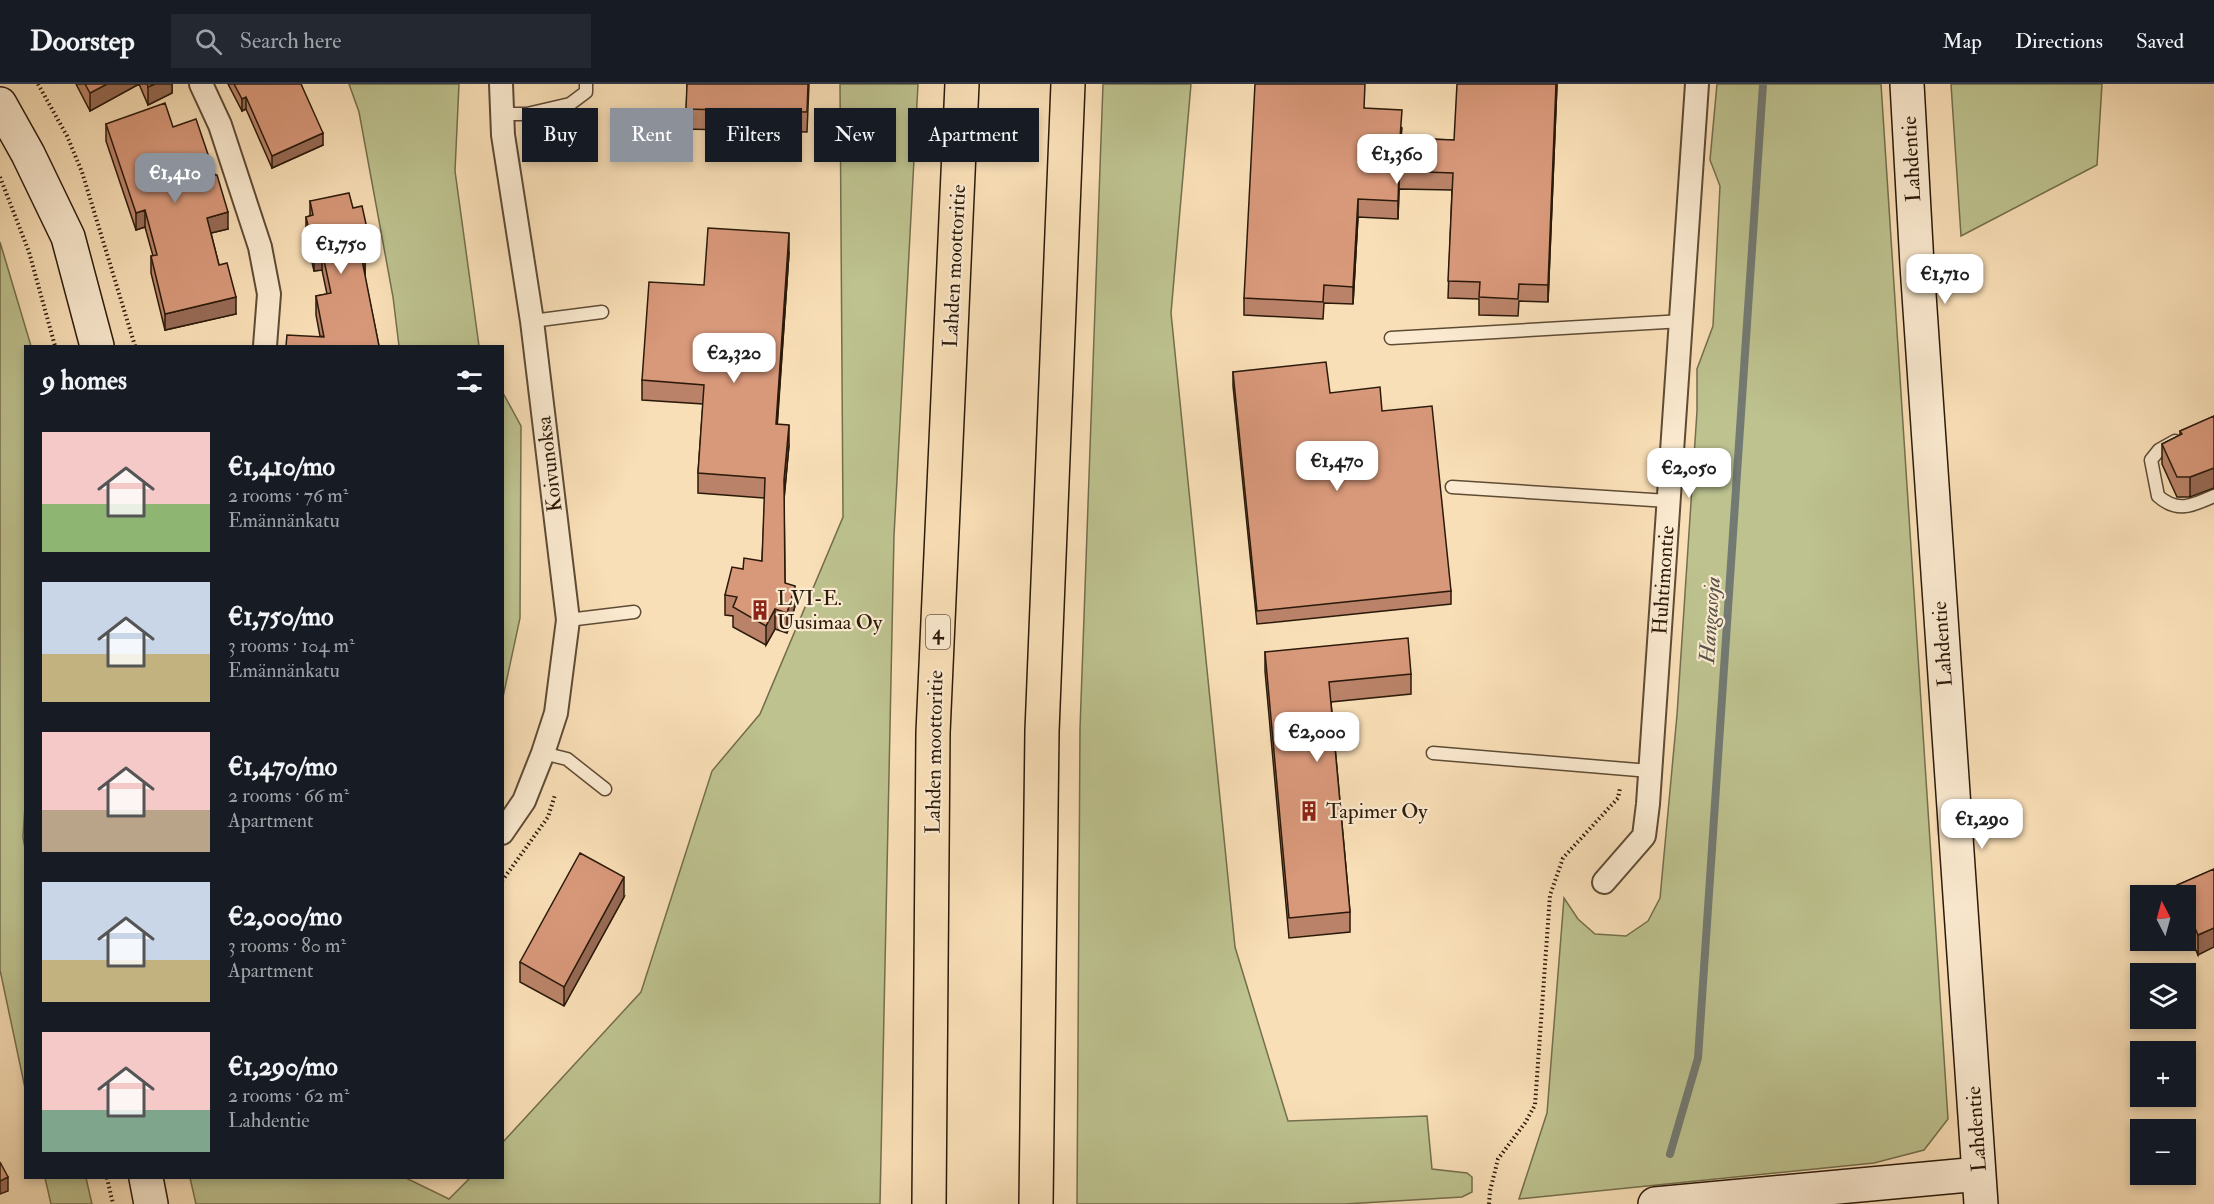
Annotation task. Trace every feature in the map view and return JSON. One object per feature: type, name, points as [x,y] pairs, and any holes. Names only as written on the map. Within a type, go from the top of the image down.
[{"type":"highway","name":"Lahden moottoritie","points":[[928,1192],[933,733],[962,84]]},
{"type":"highway","points":[[1036,1189],[1042,731],[1068,84]]},
{"type":"main road","name":"Lahdentie","points":[[1907,84],[1918,288],[1980,1189]]},
{"type":"main road","points":[[0,104],[28,154],[68,237],[97,345]]},
{"type":"main road","points":[[146,1179],[151,1204]]},
{"type":"main road","points":[[1656,1204],[1980,1189]]},
{"type":"street","points":[[201,84],[220,125],[260,247],[269,294],[265,345]]},
{"type":"street","name":"Koivunoksa","points":[[501,84],[502,135],[532,321],[568,620],[556,713],[524,801],[504,829]]},
{"type":"street","name":"Huhtimontie","points":[[1604,882],[1644,836],[1683,321],[1697,84]]},
{"type":"lane","points":[[502,114],[527,114],[570,105],[586,92],[586,84]]},
{"type":"lane","points":[[532,321],[602,312]]},
{"type":"lane","points":[[1391,338],[1683,321]]},
{"type":"lane","points":[[2186,436],[2159,450],[2151,460],[2158,496],[2165,503],[2180,508],[2214,496]]},
{"type":"lane","points":[[1452,487],[1668,501]]},
{"type":"lane","points":[[568,620],[634,612]]},
{"type":"lane","points":[[543,753],[567,759],[605,789]]},
{"type":"lane","points":[[1433,753],[1650,771]]},
{"type":"path","points":[[38,84],[67,136],[82,172],[135,345]]},
{"type":"path","points":[[0,177],[29,252],[55,345]]},
{"type":"path","points":[[1490,1204],[1490,1191],[1498,1159],[1525,1123],[1535,1105],[1550,895],[1563,858],[1618,798],[1624,769]]},
{"type":"path","points":[[107,1179],[113,1204]]},
{"type":"green space","points":[[349,84],[459,84],[455,171],[479,345],[399,345],[393,297],[359,112]]},
{"type":"green space","points":[[840,84],[918,84],[917,108],[908,108],[908,162],[914,162],[894,536],[880,1204],[196,1204],[190,1179],[408,1179],[449,1199],[469,1179],[504,1179],[504,1141],[641,992],[712,771],[760,714],[843,517],[841,162],[896,162],[896,108],[840,108]]},
{"type":"green space","points":[[1103,84],[1191,84],[1171,313],[1235,947],[1288,1121],[1427,1116],[1432,1169],[1467,1173],[1472,1177],[1472,1192],[1462,1197],[1345,1204],[1077,1204],[1080,729]]},
{"type":"green space","points":[[1717,84],[1881,84],[1948,1119],[1924,1150],[1874,1163],[1519,1199],[1547,1113],[1564,898],[1578,919],[1595,934],[1626,936],[1648,921],[1660,898],[1677,715],[1697,411],[1697,369],[1713,326],[1720,186],[1710,160]]},
{"type":"green space","points":[[1951,84],[2102,84],[2097,165],[1961,236]]},
{"type":"green space","points":[[0,242],[31,345],[24,345],[24,1083],[0,970]]},
{"type":"green space","points":[[504,395],[521,426],[520,618],[504,692]]},
{"type":"green space","points":[[45,1179],[86,1179],[92,1204],[51,1204]]},
{"type":"building","points":[[85,84],[107,84],[90,93]]},
{"type":"building","points":[[234,84],[301,84],[323,133],[272,156],[246,97],[242,99]]},
{"type":"building","points":[[687,84],[808,84],[807,112],[802,112],[802,108],[686,108]]},
{"type":"building","points":[[1255,84],[1365,84],[1364,108],[1402,110],[1400,138],[1454,140],[1457,84],[1556,84],[1548,285],[1519,284],[1518,299],[1479,297],[1480,282],[1448,281],[1453,173],[1399,171],[1398,201],[1358,199],[1353,287],[1324,285],[1323,302],[1244,298]]},
{"type":"building","points":[[165,103],[173,127],[196,119],[215,175],[217,175],[228,212],[207,218],[219,265],[227,263],[236,297],[165,314],[151,256],[157,255],[145,210],[136,213],[106,124]]},
{"type":"building","points":[[349,193],[353,208],[362,206],[370,242],[362,244],[365,259],[362,260],[379,345],[286,345],[287,335],[324,337],[316,296],[331,293],[322,251],[314,252],[306,217],[313,215],[310,201]]},
{"type":"building","points":[[708,228],[789,233],[776,424],[789,425],[784,480],[785,583],[795,586],[787,613],[775,609],[766,626],[733,607],[737,597],[725,595],[732,567],[743,569],[744,558],[762,561],[765,478],[698,473],[704,385],[642,380],[649,282],[704,285]]},
{"type":"building","points":[[1326,362],[1330,393],[1380,387],[1382,411],[1432,406],[1451,591],[1257,611],[1233,372]]},
{"type":"building","points":[[2214,416],[2214,468],[2190,477],[2177,477],[2162,444],[2182,434],[2180,431]]},
{"type":"building","name":"Tapimer Oy","points":[[1408,638],[1411,674],[1329,682],[1350,912],[1289,918],[1265,652]]},
{"type":"building","points":[[580,853],[624,877],[564,987],[520,962]]},
{"type":"building","points":[[2214,869],[2214,928],[2198,935],[2196,930],[2196,885],[2177,885]]},
{"type":"building","points":[[0,1162],[8,1177],[0,1181]]},
{"type":"waterway","name":"Hangasoja","points":[[1670,1154],[1698,1058],[1763,84]]},
{"type":"place","name":"LVI-E. Uusimaa Oy","points":[[760,610]]},
{"type":"place","name":"Tapimer Oy","points":[[1309,811]]}]
